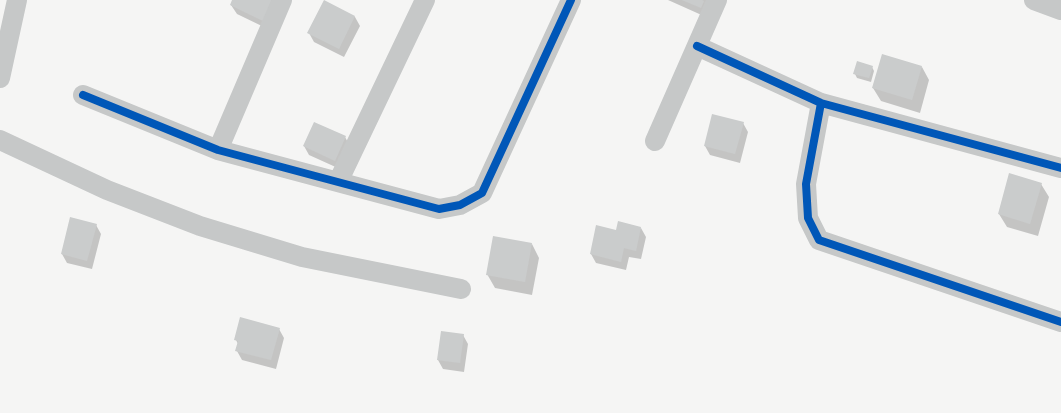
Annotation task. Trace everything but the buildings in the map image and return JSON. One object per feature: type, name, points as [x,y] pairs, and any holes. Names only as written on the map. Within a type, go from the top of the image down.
[{"type":"street","points":[[0,78],[17,0]]},
{"type":"street","points":[[218,150],[282,0]]},
{"type":"street","points":[[338,182],[425,0]]},
{"type":"street","points":[[83,95],[218,150],[439,209],[460,205],[482,193],[571,0]]},
{"type":"street","points":[[656,141],[717,0]]},
{"type":"street","points":[[1034,0],[1061,10]]},
{"type":"street","points":[[697,46],[821,103],[1061,168]]},
{"type":"street","points":[[821,103],[806,184],[808,218],[818,240],[1061,322]]},
{"type":"street","points":[[0,140],[107,190],[200,226],[302,257],[460,289]]},
{"type":"cycle path","points":[[83,95],[218,150],[439,209],[460,205],[482,193],[571,0]]},
{"type":"cycle path","points":[[697,46],[821,103],[1061,168]]},
{"type":"cycle path","points":[[821,103],[806,184],[808,218],[819,240],[1061,322]]}]
